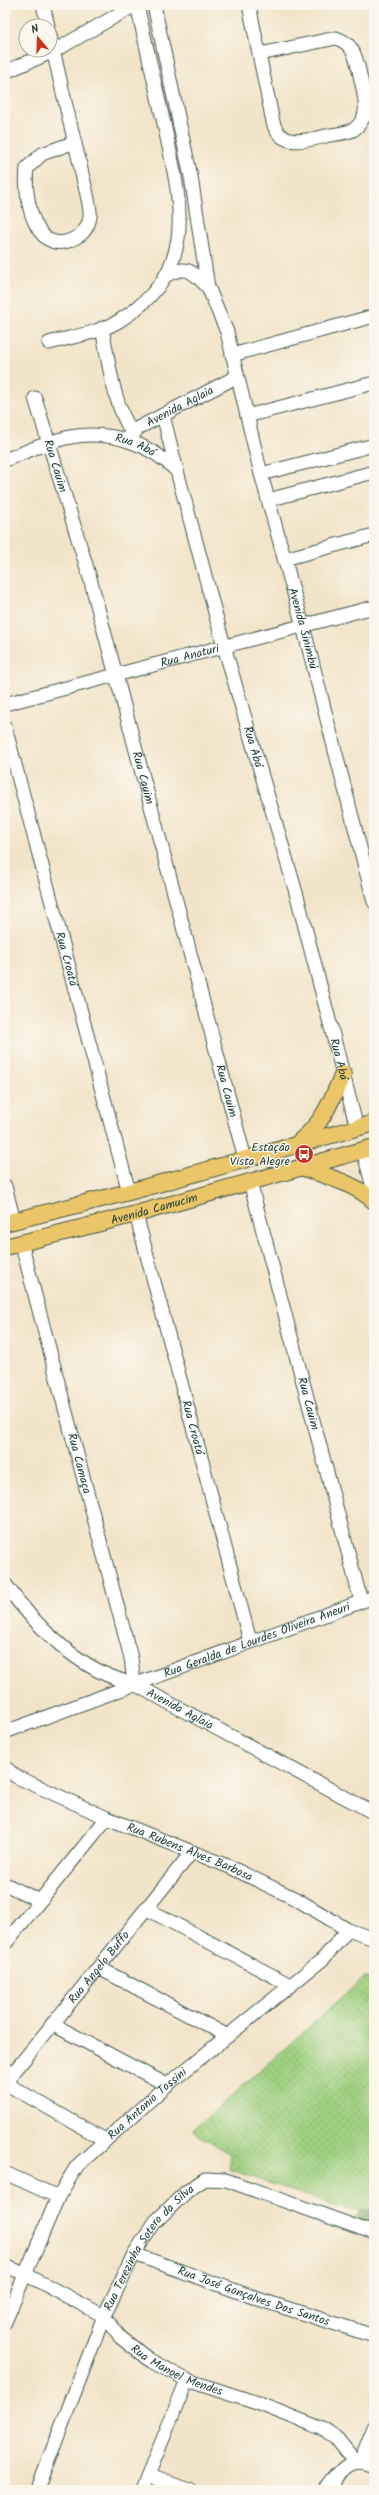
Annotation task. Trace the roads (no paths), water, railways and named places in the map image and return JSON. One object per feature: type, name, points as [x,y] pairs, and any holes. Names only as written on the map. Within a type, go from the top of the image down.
[{"type":"main road","points":[[296,1145],[316,1129],[324,1118],[343,1074]]},
{"type":"main road","name":"Avenida Camucim","points":[[10,1222],[129,1192],[374,1123]]},
{"type":"main road","points":[[357,1128],[369,1149]]},
{"type":"main road","name":"Avenida Camucim","points":[[5,1247],[136,1214],[369,1149]]},
{"type":"main road","points":[[302,1167],[345,1182],[363,1191],[374,1201]]},
{"type":"main road","points":[[129,1192],[136,1214]]},
{"type":"street","points":[[43,5],[46,18]]},
{"type":"street","points":[[50,344],[118,322],[141,305],[167,275],[180,233],[177,183],[136,5],[58,49]]},
{"type":"street","points":[[154,5],[191,177],[208,287]]},
{"type":"street","points":[[249,5],[275,128],[286,140],[303,142],[353,130],[361,122],[365,113],[365,102],[356,55],[343,40],[336,38],[260,54]]},
{"type":"street","points":[[5,72],[38,58]]},
{"type":"street","points":[[56,58],[90,212],[88,225],[82,234],[73,240],[51,242],[39,233],[35,226],[25,181],[27,168],[42,154],[74,142]]},
{"type":"street","points":[[167,275],[181,269],[187,269],[208,287]]},
{"type":"street","name":"Avenida Sinimbú","points":[[208,287],[227,332],[236,377],[261,474],[304,626],[374,902]]},
{"type":"street","points":[[232,355],[374,316]]},
{"type":"street","points":[[102,328],[120,407],[131,437]]},
{"type":"street","name":"Avenida Aglaia","points":[[131,437],[138,428],[236,377]]},
{"type":"street","points":[[247,416],[374,383]]},
{"type":"street","name":"Rua Cauim","points":[[35,398],[50,443],[117,675],[182,927],[245,1159]]},
{"type":"street","points":[[163,415],[177,471]]},
{"type":"street","name":"Rua Abá","points":[[50,443],[78,436],[131,437],[164,458],[177,471],[224,646],[297,896],[357,1128]]},
{"type":"street","points":[[5,460],[50,443]]},
{"type":"street","points":[[261,474],[374,446]]},
{"type":"street","points":[[268,500],[374,472]]},
{"type":"street","points":[[284,559],[374,535]]},
{"type":"street","name":"Rua Anaturi","points":[[5,704],[374,607]]},
{"type":"street","name":"Rua Croatá","points":[[5,727],[129,1192]]},
{"type":"street","points":[[369,1149],[374,1191]]},
{"type":"street","name":"Rua Cauim","points":[[250,1182],[361,1601]]},
{"type":"street","points":[[5,1186],[10,1222]]},
{"type":"street","name":"Rua Croatá","points":[[136,1214],[250,1642]]},
{"type":"street","name":"Rua Camaça","points":[[21,1242],[131,1658],[134,1684]]},
{"type":"street","name":"Avenida Aglaia","points":[[5,1584],[51,1637],[96,1670],[115,1680],[134,1684],[374,1813]]},
{"type":"street","name":"Rua Geralda de Lourdes Oliveira Aneuri","points":[[5,1732],[374,1597]]},
{"type":"street","name":"Rua Rubens Alves Barbosa","points":[[5,1767],[15,1776],[107,1818],[230,1867],[298,1900],[348,1930],[374,1939]]},
{"type":"street","points":[[5,1944],[38,1900],[107,1818]]},
{"type":"street","name":"Rua Angelo Buffo","points":[[5,2083],[192,1852]]},
{"type":"street","points":[[5,1884],[38,1900]]},
{"type":"street","points":[[147,1909],[290,1985]]},
{"type":"street","name":"Rua Antonio Tossini","points":[[5,2322],[58,2197],[77,2166],[167,2085],[323,1958],[348,1930]]},
{"type":"street","points":[[99,1968],[228,2036]]},
{"type":"street","points":[[52,2024],[167,2085]]},
{"type":"street","points":[[5,2083],[105,2140]]},
{"type":"street","points":[[5,2173],[58,2197]]},
{"type":"street","name":"Rua Terezinha Sotero da Silva","points":[[37,2490],[104,2316],[134,2254],[155,2222],[186,2192],[205,2179],[226,2180],[374,2233]]},
{"type":"street","name":"Rua José Gonçalves Dos Santos","points":[[134,2254],[264,2302],[374,2336]]},
{"type":"street","name":"Rua Manoel Mendes","points":[[5,2266],[26,2274],[104,2316],[120,2337],[148,2359],[188,2380],[257,2403],[323,2429],[334,2437],[357,2462]]},
{"type":"street","points":[[142,2490],[188,2380]]},
{"type":"street","points":[[357,2462],[374,2427]]},
{"type":"street","points":[[323,2490],[344,2467],[357,2462],[374,2466]]},
{"type":"street","points":[[334,2490],[338,2473]]},
{"type":"street","points":[[148,2476],[190,2490]]},
{"type":"place","name":"Estação Vista Alegre","points":[[304,1154]]}]
